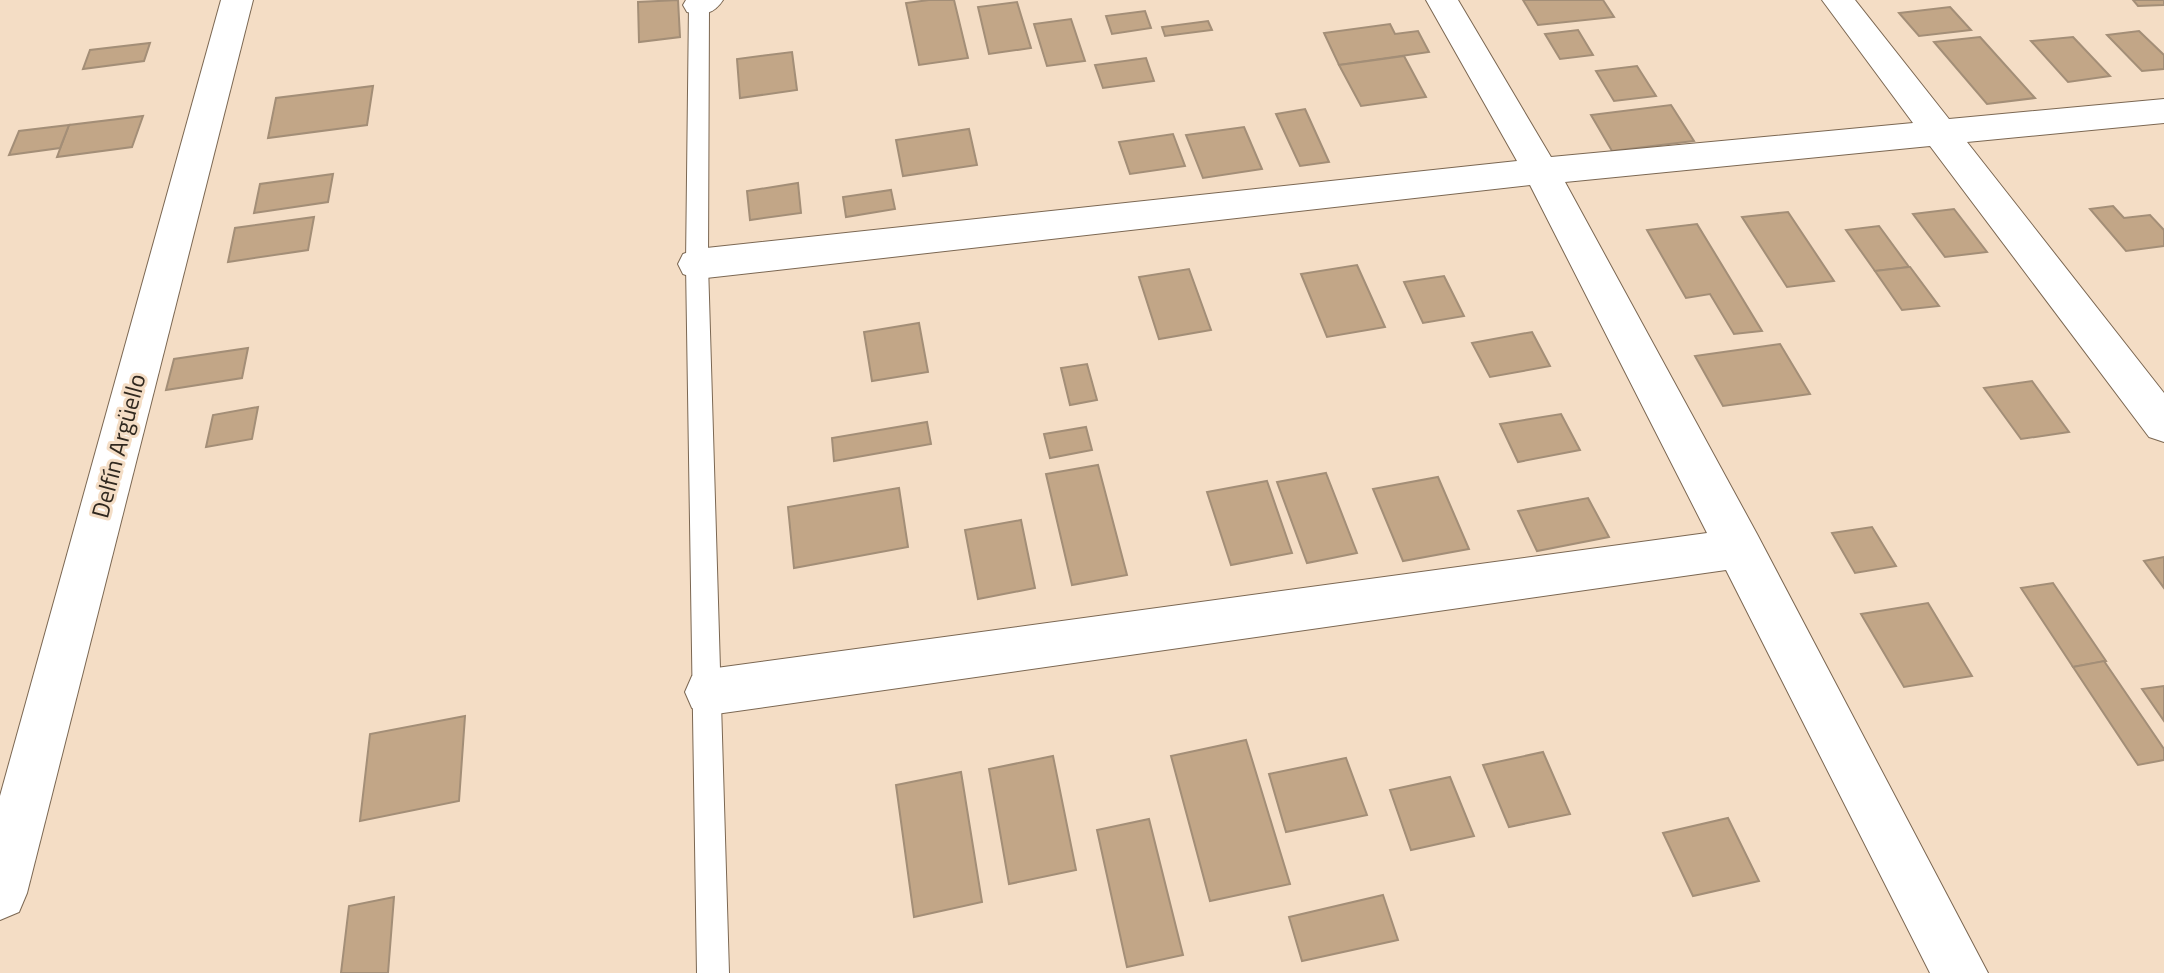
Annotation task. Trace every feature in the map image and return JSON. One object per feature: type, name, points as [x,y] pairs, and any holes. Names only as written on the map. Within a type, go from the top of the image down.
[{"type":"street","name":"Delfín Argüello","points":[[0,893],[237,0]]},
{"type":"street","points":[[1442,0],[1541,171],[1741,548],[1960,973]]},
{"type":"street","points":[[1838,0],[2164,425]]},
{"type":"street","points":[[697,264],[1541,171],[2164,111]]},
{"type":"street","points":[[709,692],[1741,548]]},
{"type":"lane","points":[[703,2],[697,264],[713,973]]},
{"type":"building","points":[[678,0],[680,37],[639,42],[638,2]]},
{"type":"building","points":[[954,0],[968,58],[919,65],[906,3]]},
{"type":"building","points":[[1523,0],[1603,0],[1614,17],[1538,25]]},
{"type":"building","points":[[2133,0],[2164,0],[2164,5],[2138,6]]},
{"type":"building","points":[[1017,2],[1031,48],[989,54],[978,7]]},
{"type":"building","points":[[1950,7],[1971,30],[1919,36],[1899,13]]},
{"type":"building","points":[[1145,11],[1151,28],[1112,34],[1106,16]]},
{"type":"building","points":[[1071,19],[1085,61],[1047,66],[1034,24]]},
{"type":"building","points":[[1208,21],[1212,30],[1165,36],[1162,27]]},
{"type":"building","points":[[1390,24],[1395,34],[1418,31],[1429,52],[1339,65],[1324,33]]},
{"type":"building","points":[[1578,30],[1593,55],[1560,59],[1545,34]]},
{"type":"building","points":[[2139,31],[2164,55],[2164,69],[2142,71],[2107,35]]},
{"type":"building","points":[[1980,37],[2035,98],[1987,104],[1934,42]]},
{"type":"building","points":[[2073,37],[2110,76],[2068,82],[2031,41]]},
{"type":"building","points":[[150,43],[144,61],[83,69],[90,50]]},
{"type":"building","points":[[792,52],[797,90],[740,98],[737,59]]},
{"type":"building","points":[[1404,56],[1426,97],[1361,106],[1339,65]]},
{"type":"building","points":[[1146,58],[1154,81],[1103,88],[1095,65]]},
{"type":"building","points":[[1637,66],[1656,96],[1614,101],[1596,71]]},
{"type":"building","points":[[373,86],[367,125],[268,138],[276,98]]},
{"type":"building","points":[[1671,105],[1694,141],[1612,151],[1591,115]]},
{"type":"building","points":[[1305,109],[1329,162],[1300,166],[1276,114]]},
{"type":"building","points":[[143,116],[132,147],[57,157],[69,125]]},
{"type":"building","points":[[69,125],[60,148],[9,155],[19,131]]},
{"type":"building","points":[[1244,127],[1262,169],[1203,178],[1186,135]]},
{"type":"building","points":[[969,129],[977,165],[903,176],[896,140]]},
{"type":"building","points":[[1173,134],[1185,166],[1130,174],[1119,142]]},
{"type":"building","points":[[333,174],[328,202],[254,213],[260,184]]},
{"type":"building","points":[[798,183],[801,213],[750,220],[747,191]]},
{"type":"building","points":[[891,190],[895,209],[846,217],[843,197]]},
{"type":"building","points":[[2113,206],[2124,218],[2150,215],[2164,230],[2164,246],[2126,251],[2090,209]]},
{"type":"building","points":[[1954,209],[1987,252],[1945,257],[1913,214]]},
{"type":"building","points":[[1788,212],[1834,281],[1787,287],[1742,217]]},
{"type":"building","points":[[314,217],[308,250],[228,262],[235,228]]},
{"type":"building","points":[[1697,224],[1762,331],[1734,334],[1710,294],[1686,298],[1647,230]]},
{"type":"building","points":[[1879,226],[1909,267],[1875,271],[1846,230]]},
{"type":"building","points":[[1357,265],[1385,327],[1327,337],[1301,274]]},
{"type":"building","points":[[1910,267],[1939,306],[1902,310],[1875,271]]},
{"type":"building","points":[[1189,269],[1211,330],[1159,339],[1139,277]]},
{"type":"building","points":[[1444,276],[1464,316],[1423,323],[1404,282]]},
{"type":"building","points":[[919,323],[928,372],[872,381],[864,332]]},
{"type":"building","points":[[1532,332],[1550,366],[1490,377],[1472,343]]},
{"type":"building","points":[[1780,344],[1810,394],[1723,406],[1695,356]]},
{"type":"building","points":[[248,348],[242,378],[166,390],[174,359]]},
{"type":"building","points":[[1087,364],[1097,400],[1070,405],[1061,368]]},
{"type":"building","points":[[2032,381],[2069,432],[2021,439],[1984,388]]},
{"type":"building","points":[[258,407],[252,439],[206,447],[213,415]]},
{"type":"building","points":[[1561,414],[1580,450],[1518,462],[1500,424]]},
{"type":"building","points":[[927,422],[931,444],[834,461],[832,438]]},
{"type":"building","points":[[1086,427],[1092,450],[1050,458],[1044,434]]},
{"type":"building","points":[[1098,465],[1127,575],[1072,585],[1046,474]]},
{"type":"building","points":[[1326,473],[1357,553],[1307,563],[1277,482]]},
{"type":"building","points":[[1438,477],[1469,549],[1403,561],[1373,489]]},
{"type":"building","points":[[1267,481],[1292,553],[1231,565],[1207,492]]},
{"type":"building","points":[[899,488],[908,547],[794,568],[788,507]]},
{"type":"building","points":[[1588,498],[1609,537],[1537,551],[1518,511]]},
{"type":"building","points":[[1021,520],[1035,588],[978,599],[965,530]]},
{"type":"building","points":[[1872,527],[1896,566],[1855,573],[1832,533]]},
{"type":"building","points":[[2164,557],[2164,588],[2144,561]]},
{"type":"building","points":[[2053,583],[2106,661],[2073,667],[2021,588]]},
{"type":"building","points":[[1928,603],[1972,676],[1904,687],[1861,614]]},
{"type":"building","points":[[2104,661],[2164,749],[2164,760],[2138,765],[2073,667]]},
{"type":"building","points":[[2164,686],[2164,721],[2142,689]]},
{"type":"building","points":[[465,716],[459,801],[360,821],[370,734]]},
{"type":"building","points":[[1246,740],[1290,884],[1210,901],[1171,756]]},
{"type":"building","points":[[1543,752],[1570,814],[1509,827],[1483,765]]},
{"type":"building","points":[[1053,756],[1076,870],[1009,884],[989,769]]},
{"type":"building","points":[[1346,758],[1367,815],[1286,832],[1269,774]]},
{"type":"building","points":[[961,772],[982,902],[914,917],[896,785]]},
{"type":"building","points":[[1450,777],[1474,836],[1411,850],[1390,790]]},
{"type":"building","points":[[1728,818],[1759,881],[1693,896],[1663,833]]},
{"type":"building","points":[[1149,819],[1183,955],[1127,967],[1097,830]]},
{"type":"building","points":[[1383,895],[1398,940],[1302,961],[1289,917]]},
{"type":"building","points":[[394,897],[388,973],[341,973],[349,906]]}]
